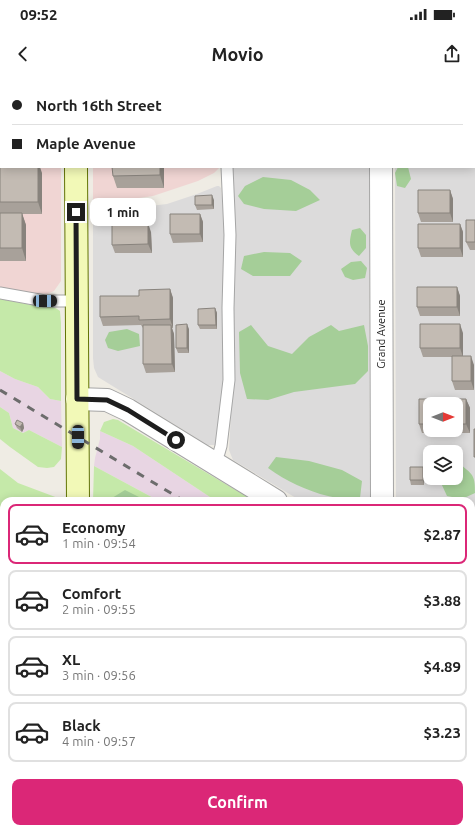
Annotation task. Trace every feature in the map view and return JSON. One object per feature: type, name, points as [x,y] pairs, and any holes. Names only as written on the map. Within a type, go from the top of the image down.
[{"type":"main road","points":[[76,168],[78,497]]},
{"type":"street","name":"Grand Avenue","points":[[380,168],[382,497]]},
{"type":"street","points":[[77,399],[107,400],[128,410],[270,497]]},
{"type":"lane","points":[[213,462],[219,454],[222,446],[228,380],[230,235],[227,168]]},
{"type":"lane","points":[[0,294],[45,301],[77,301]]},
{"type":"shaded area","points":[[0,168],[61,168],[61,281],[54,291],[47,294],[16,292],[0,288]]},
{"type":"shaded area","points":[[93,168],[219,168],[214,173],[198,181],[153,196],[97,204],[93,199]]},
{"type":"shaded area","points":[[231,168],[369,168],[370,497],[294,497],[233,460],[229,450],[233,375]]},
{"type":"shaded area","points":[[395,168],[475,168],[475,497],[396,497]]},
{"type":"shaded area","points":[[217,186],[221,188],[226,238],[224,383],[220,433],[215,445],[208,445],[98,377],[94,368],[93,358],[93,217],[116,210],[167,204]]},
{"type":"shaded area","points":[[0,371],[15,379],[38,387],[50,399],[61,401],[62,447],[29,430],[23,433],[13,428],[9,413],[0,407]]},
{"type":"shaded area","points":[[100,431],[133,446],[210,497],[152,497],[94,466],[100,439]]},
{"type":"green space","points":[[398,168],[408,168],[411,179],[405,188],[397,186],[395,173]]},
{"type":"green space","points":[[263,177],[291,180],[310,190],[320,200],[296,211],[264,209],[244,204],[238,196],[245,186]]},
{"type":"green space","points":[[360,228],[366,235],[366,248],[359,256],[351,248],[350,242],[352,230]]},
{"type":"green space","points":[[264,252],[290,253],[302,261],[290,276],[253,276],[241,269],[244,256]]},
{"type":"green space","points":[[361,261],[367,268],[365,278],[353,280],[345,277],[341,269],[351,262]]},
{"type":"green space","points":[[0,299],[32,305],[50,306],[60,311],[61,401],[50,399],[38,387],[15,379],[0,371]]},
{"type":"green space","points":[[251,325],[268,346],[292,354],[309,337],[331,325],[339,331],[364,325],[368,346],[368,371],[355,384],[294,392],[268,400],[247,399],[240,373],[239,332]]},
{"type":"green space","points":[[127,329],[139,334],[140,346],[118,351],[108,348],[105,340],[109,332]]},
{"type":"green space","points":[[0,407],[9,413],[13,428],[23,433],[29,430],[62,447],[61,459],[54,467],[38,467],[0,439]]},
{"type":"green space","points":[[113,419],[118,420],[247,497],[210,497],[133,446],[100,431],[104,422]]},
{"type":"green space","points":[[276,457],[309,461],[342,470],[362,481],[360,497],[332,497],[312,491],[297,485],[268,468]]},
{"type":"green space","points":[[94,466],[152,497],[93,497]]},
{"type":"green space","points":[[463,466],[469,471],[473,477],[475,483],[475,493],[466,497],[447,496],[442,485],[463,485]]},
{"type":"green space","points":[[0,469],[18,483],[55,497],[0,497]]},
{"type":"green space","points":[[125,490],[139,497],[114,497]]},
{"type":"building","points":[[0,168],[38,168],[38,202],[0,202]]},
{"type":"building","points":[[112,168],[160,168],[160,175],[113,176]]},
{"type":"building","points":[[418,190],[450,190],[450,213],[418,213]]},
{"type":"building","points":[[212,195],[212,205],[195,205],[195,196]]},
{"type":"building","points":[[0,213],[22,213],[22,248],[0,248]]},
{"type":"building","points":[[170,214],[200,214],[200,234],[170,234]]},
{"type":"building","points":[[466,220],[475,220],[475,242],[466,242]]},
{"type":"building","points":[[112,223],[148,223],[148,244],[112,245]]},
{"type":"building","points":[[418,224],[460,224],[460,248],[418,248]]},
{"type":"building","points":[[417,287],[457,287],[457,307],[417,307]]},
{"type":"building","points":[[170,289],[170,319],[139,320],[139,316],[100,317],[100,296],[139,296],[139,290]]},
{"type":"building","points":[[215,308],[216,325],[198,325],[198,309]]},
{"type":"building","points":[[187,324],[187,348],[176,348],[176,325]]},
{"type":"building","points":[[420,324],[460,324],[460,348],[420,348]]},
{"type":"building","points":[[143,325],[171,325],[172,364],[143,364]]},
{"type":"building","points":[[452,356],[471,356],[471,381],[452,381]]},
{"type":"building","points":[[419,399],[423,399],[423,424],[419,424]]},
{"type":"building","points":[[463,399],[466,399],[466,424],[463,424]]},
{"type":"building","points":[[17,420],[23,423],[20,427],[15,424]]},
{"type":"building","points":[[475,429],[475,457],[474,457]]},
{"type":"building","points":[[410,467],[423,467],[423,480],[410,480]]},
{"type":"railway","points":[[0,390],[177,497]]},
{"type":"route","points":[[76,212],[77,399],[107,400],[128,410],[176,440]]}]
